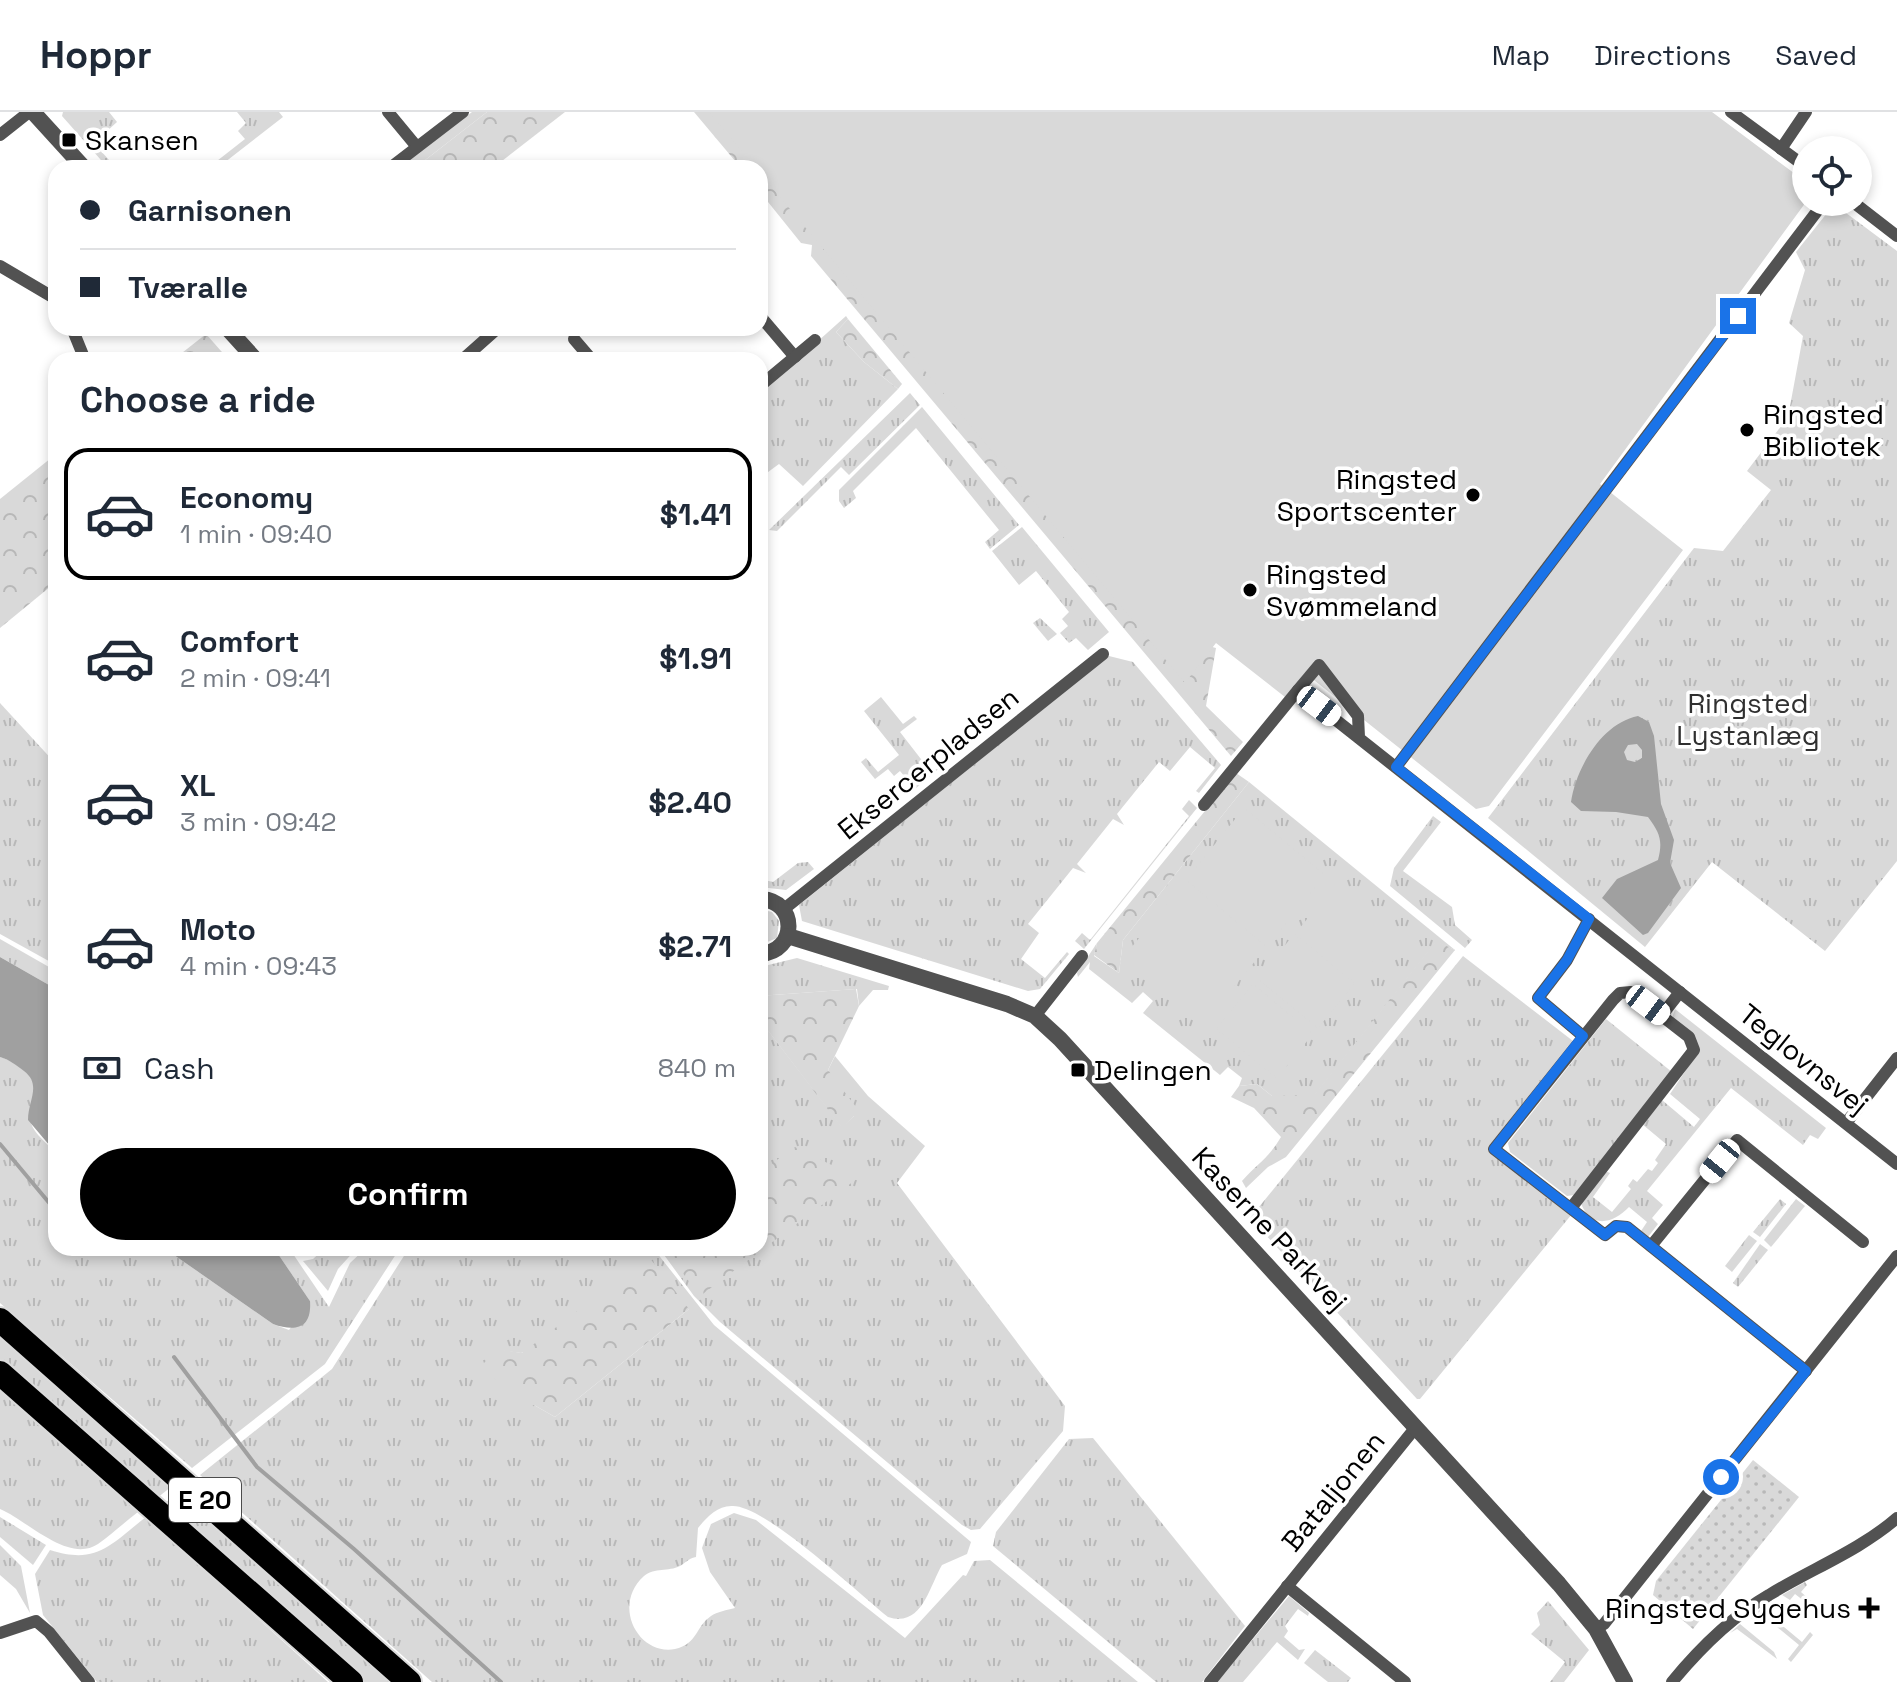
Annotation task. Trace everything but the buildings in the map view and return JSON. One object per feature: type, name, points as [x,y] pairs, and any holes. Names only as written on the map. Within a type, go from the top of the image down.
[{"type":"highway","name":"E 20","points":[[0,1320],[409,1682]]},
{"type":"highway","name":"E 20","points":[[0,1373],[351,1682]]},
{"type":"street","points":[[0,135],[31,112],[76,160]]},
{"type":"street","points":[[388,112],[417,147]]},
{"type":"street","points":[[400,160],[463,112]]},
{"type":"street","points":[[1731,112],[1792,157]]},
{"type":"street","points":[[1781,149],[1806,112]]},
{"type":"street","points":[[1396,767],[1813,216]]},
{"type":"street","points":[[1871,216],[1897,236]]},
{"type":"street","points":[[0,266],[48,294]]},
{"type":"street","points":[[768,325],[795,357]]},
{"type":"street","points":[[234,336],[249,352]]},
{"type":"street","points":[[471,352],[489,336]]},
{"type":"street","points":[[574,339],[585,352]]},
{"type":"street","points":[[768,379],[815,340]]},
{"type":"street","name":"Eksercerpladsen","points":[[784,909],[1103,654]]},
{"type":"street","points":[[1204,805],[1319,665],[1358,716],[1359,737]]},
{"type":"street","name":"Teglovnsvej","points":[[1298,690],[1897,1164]]},
{"type":"street","points":[[768,900],[777,902],[784,909],[790,926],[788,936],[778,949],[768,952]]},
{"type":"street","points":[[1583,1036],[1538,998],[1567,960],[1589,919]]},
{"type":"street","name":"Kaserne Parkvej","points":[[788,936],[1007,1004],[1035,1016],[1060,1039],[1416,1427],[1596,1629],[1625,1682]]},
{"type":"street","points":[[1035,1016],[1082,956]]},
{"type":"street","points":[[1571,1208],[1692,1054],[1693,1041],[1662,1015],[1625,991],[1613,1000],[1583,1036],[1494,1149],[1605,1235],[1616,1226],[1627,1227],[1806,1371]]},
{"type":"street","points":[[1662,1015],[1680,992]]},
{"type":"street","points":[[1846,1123],[1897,1058]]},
{"type":"street","points":[[1651,1246],[1737,1140],[1863,1242]]},
{"type":"street","points":[[1596,1629],[1897,1256]]},
{"type":"street","name":"Bataljonen","points":[[1210,1682],[1416,1427]]},
{"type":"street","points":[[1672,1682],[1718,1633],[1754,1604],[1878,1535],[1897,1518]]},
{"type":"street","name":"Bataljonen","points":[[1287,1586],[1405,1682]]},
{"type":"street","points":[[0,1633],[36,1621],[49,1632],[89,1682]]},
{"type":"green space","points":[[63,112],[109,112],[117,122],[94,143],[109,160],[101,160],[62,116]]},
{"type":"green space","points":[[237,112],[279,112],[283,117],[228,160],[218,160],[245,139],[238,131],[246,123]]},
{"type":"green space","points":[[472,112],[487,112],[425,160],[409,160]]},
{"type":"green space","points":[[487,112],[565,112],[503,160],[425,160]]},
{"type":"green space","points":[[694,112],[930,112],[1150,630],[1216,648],[1206,706],[1243,742],[1231,756],[811,256],[812,245],[801,243],[768,202],[768,160],[734,160]]},
{"type":"green space","points":[[709,112],[1712,112],[1792,172],[1792,216],[1796,216],[1600,484],[1683,550],[1489,806],[1476,809],[1305,673],[1285,697],[1216,643],[1185,683],[768,183],[768,160],[749,160]]},
{"type":"green space","name":"Ringsted Lystanlæg","points":[[1825,216],[1850,216],[1897,251],[1897,861],[1825,951],[1712,862],[1645,947],[1488,818],[1694,548],[1723,551],[1771,490],[1747,471],[1788,417],[1803,336],[1789,323],[1805,270],[1796,252]]},
{"type":"green space","points":[[846,316],[848,319],[836,332],[864,362],[898,389],[803,486],[779,464],[768,472],[768,386]]},
{"type":"green space","points":[[848,319],[902,384],[898,389],[864,362],[836,332]]},
{"type":"green space","points":[[208,336],[222,352],[183,352]]},
{"type":"green space","points":[[910,393],[920,405],[849,475],[841,467],[777,531],[769,530]]},
{"type":"green space","points":[[922,407],[1019,525],[990,549],[985,542],[999,530],[916,428],[853,491],[856,498],[844,508],[839,501],[839,490]]},
{"type":"green space","points":[[48,460],[48,589],[0,628],[0,499]]},
{"type":"green space","points":[[1022,527],[1109,632],[1088,650],[1076,638],[1069,643],[1060,633],[1068,626],[1062,619],[1069,612],[1036,571],[1019,585],[992,551]]},
{"type":"green space","points":[[1040,618],[1057,634],[1048,641],[1033,623]]},
{"type":"green space","points":[[1109,656],[1133,662],[1221,765],[1199,793],[1196,791],[1215,768],[1190,747],[1170,771],[1159,762],[1117,814],[1124,825],[1113,819],[1077,864],[1086,873],[1073,868],[1028,924],[1039,933],[1021,959],[1045,978],[1067,952],[1069,954],[1040,989],[1028,991],[802,921],[799,905]]},
{"type":"green space","points":[[881,697],[903,724],[914,716],[917,719],[900,732],[931,772],[942,766],[915,789],[900,771],[894,776],[888,769],[875,779],[861,762],[866,758],[878,772],[899,755],[864,711]]},
{"type":"green space","points":[[0,703],[48,755],[48,961],[0,934]]},
{"type":"green space","points":[[1236,773],[1249,782],[1123,940],[1119,973],[1094,955],[1097,943]]},
{"type":"green space","points":[[1249,782],[1455,950],[1436,942],[1314,1096],[1272,1096],[1257,1084],[1239,1086],[1242,1078],[1228,1067],[1220,1075],[1143,1013],[1153,1001],[1143,992],[1132,1003],[1089,969],[1090,962],[1078,977],[1077,973],[1097,943],[1094,956],[1119,973],[1123,940]]},
{"type":"green space","points":[[1189,800],[1197,808],[1084,949],[1075,941],[1082,933],[1090,940],[1189,816],[1182,809]]},
{"type":"green space","points":[[1244,808],[1325,875],[1267,947],[1186,880]]},
{"type":"green space","points":[[1433,816],[1441,822],[1403,871],[1452,907],[1455,925],[1472,940],[1465,948],[1390,886],[1394,868]]},
{"type":"green space","points":[[808,862],[814,869],[786,890],[768,888],[768,881],[773,882],[798,863]]},
{"type":"green space","points":[[1184,883],[1265,949],[1206,1021],[1126,954]]},
{"type":"green space","points":[[1336,883],[1396,933],[1359,978],[1299,929]]},
{"type":"green space","points":[[768,911],[779,921],[777,938],[768,942]]},
{"type":"green space","points":[[1294,934],[1355,983],[1318,1028],[1258,979]]},
{"type":"green space","points":[[0,939],[48,966],[48,984],[0,957]]},
{"type":"green space","points":[[1436,941],[1455,950],[1286,1157],[1268,1167],[1246,1188],[1242,1181],[1281,1137],[1254,1108],[1231,1097],[1239,1086],[1257,1084],[1272,1096],[1314,1095]]},
{"type":"green space","points":[[1463,956],[1573,1041],[1488,1147],[1572,1214],[1417,1399],[1250,1218]]},
{"type":"green space","points":[[797,958],[889,986],[888,990],[873,990],[859,1006],[857,989],[768,995],[768,965]]},
{"type":"green space","points":[[1253,984],[1313,1034],[1277,1078],[1216,1029]]},
{"type":"green space","points":[[856,989],[859,1006],[828,1070],[856,1107],[855,1115],[842,1128],[768,1031],[768,995]]},
{"type":"green space","points":[[1675,1009],[1826,1128],[1818,1139],[1810,1135],[1803,1145],[1731,1088],[1647,1191],[1663,1205],[1652,1218],[1658,1224],[1648,1237],[1641,1231],[1647,1222],[1629,1207],[1616,1217],[1602,1221],[1590,1217],[1581,1203],[1605,1171],[1610,1173],[1593,1197],[1612,1212],[1631,1189],[1628,1186],[1633,1179],[1637,1182],[1648,1169],[1652,1171],[1658,1163],[1655,1160],[1666,1144],[1642,1124],[1662,1100],[1694,1127],[1700,1119],[1670,1094],[1698,1052],[1672,1018]]},
{"type":"green space","points":[[1606,1019],[1672,1072],[1574,1195],[1567,1196],[1510,1152],[1508,1143]]},
{"type":"green space","points":[[768,1030],[842,1127],[854,1116],[828,1070],[835,1056],[868,1096],[925,1146],[897,1183],[1065,1406],[1063,1431],[980,1529],[971,1530],[720,1322],[694,1296],[665,1256],[768,1256]]},
{"type":"green space","points":[[0,1057],[18,1065],[35,1086],[31,1123],[48,1145],[48,1256],[175,1256],[273,1324],[289,1330],[310,1301],[279,1256],[294,1256],[329,1307],[350,1263],[357,1256],[395,1256],[325,1364],[192,1468],[0,1303]]},
{"type":"green space","points":[[795,1147],[858,1178],[768,1245],[768,1166]]},
{"type":"green space","points":[[1780,1199],[1786,1204],[1760,1237],[1753,1232]]},
{"type":"green space","points":[[1796,1199],[1805,1206],[1771,1247],[1764,1240]]},
{"type":"green space","points":[[1749,1235],[1757,1241],[1732,1272],[1725,1266]]},
{"type":"green space","points":[[1760,1244],[1768,1250],[1738,1287],[1733,1283]]},
{"type":"green space","points":[[316,1256],[350,1256],[338,1269],[328,1291],[303,1261]]},
{"type":"green space","points":[[404,1256],[659,1256],[714,1325],[971,1542],[967,1554],[942,1565],[917,1611],[900,1619],[888,1617],[812,1552],[767,1520],[748,1510],[722,1507],[698,1528],[696,1557],[675,1568],[648,1573],[634,1588],[630,1614],[641,1637],[650,1645],[662,1649],[682,1647],[711,1616],[735,1608],[710,1572],[702,1548],[711,1524],[734,1513],[756,1520],[905,1638],[963,1575],[966,1576],[974,1561],[990,1560],[1138,1682],[432,1682],[200,1475],[332,1369]],"holes":[[[689,1309],[555,1417],[534,1405],[498,1350],[521,1353]]]},
{"type":"green space","points":[[670,1256],[754,1256],[700,1296]]},
{"type":"green space","points":[[649,1257],[689,1309],[555,1417],[534,1405],[527,1407],[481,1366],[498,1349],[522,1353]]},
{"type":"green space","points":[[0,1331],[176,1483],[157,1498],[0,1361]]},
{"type":"green space","points":[[0,1391],[138,1512],[98,1544],[86,1549],[74,1549],[48,1538],[0,1509]]},
{"type":"green space","points":[[1093,1438],[1245,1626],[1202,1682],[1156,1682],[993,1546],[996,1532],[1069,1439]]},
{"type":"green space","points":[[1753,1460],[1799,1497],[1693,1629],[1653,1595],[1656,1581]]},
{"type":"green space","points":[[181,1489],[398,1682],[364,1682],[164,1504]]},
{"type":"green space","points":[[0,1517],[46,1545],[33,1565],[0,1537]]},
{"type":"green space","points":[[146,1517],[328,1682],[97,1682],[43,1615],[35,1574],[50,1550],[66,1554],[92,1554],[112,1544]]},
{"type":"green space","points":[[0,1545],[21,1566],[30,1613],[16,1589],[0,1575]]},
{"type":"green space","points":[[1805,1582],[1807,1585],[1801,1592],[1819,1608],[1817,1611],[1795,1594],[1790,1600],[1782,1595]]},
{"type":"green space","points":[[1289,1596],[1309,1613],[1308,1616],[1298,1609],[1285,1626],[1288,1631],[1284,1637],[1299,1650],[1305,1649],[1298,1660],[1277,1642],[1243,1682],[1217,1682]]},
{"type":"green space","points":[[1548,1601],[1589,1650],[1564,1682],[1550,1682],[1565,1662],[1531,1634],[1540,1625],[1537,1613]]},
{"type":"green space","points":[[1770,1602],[1772,1605],[1766,1612],[1802,1642],[1810,1632],[1813,1635],[1791,1662],[1788,1659],[1799,1645],[1760,1613],[1752,1619],[1750,1617]]},
{"type":"green space","points":[[1740,1624],[1774,1652],[1777,1659],[1737,1629],[1730,1633]]},
{"type":"green space","points":[[1315,1650],[1351,1678],[1348,1682],[1328,1682],[1304,1663]]},
{"type":"shaded area","points":[[1638,716],[1649,722],[1654,736],[1661,804],[1674,840],[1670,863],[1681,888],[1648,933],[1643,935],[1602,898],[1617,879],[1658,860],[1660,842],[1655,828],[1648,817],[1581,811],[1571,802],[1579,775],[1593,749],[1602,737],[1625,720]],"holes":[[[1637,744],[1642,750],[1642,758],[1635,762],[1627,760],[1624,752],[1628,745]]]},
{"type":"shaded area","points":[[0,957],[48,984],[48,1144],[28,1120],[33,1087],[29,1076],[0,1057]]},
{"type":"shaded area","points":[[175,1256],[279,1256],[310,1301],[310,1310],[305,1323],[295,1328],[273,1324]]},
{"type":"waterway","points":[[0,1144],[48,1201]]},
{"type":"waterway","points":[[174,1357],[257,1467],[354,1549],[501,1682]]},
{"type":"place","name":"Skansen","points":[[69,140]]},
{"type":"place","name":"Ringsted Bibliotek","points":[[1747,430]]},
{"type":"place","name":"Ringsted Sportscenter","points":[[1473,495]]},
{"type":"place","name":"Ringsted Svømmeland","points":[[1250,590]]},
{"type":"place","name":"Delingen","points":[[1078,1070]]},
{"type":"place","name":"Ringsted Sygehus","points":[[1869,1608]]},
{"type":"route","points":[[1721,1477],[1806,1371],[1627,1227],[1616,1226],[1605,1235],[1494,1149],[1583,1036],[1538,998],[1567,960],[1589,919],[1396,767],[1738,316]]}]
